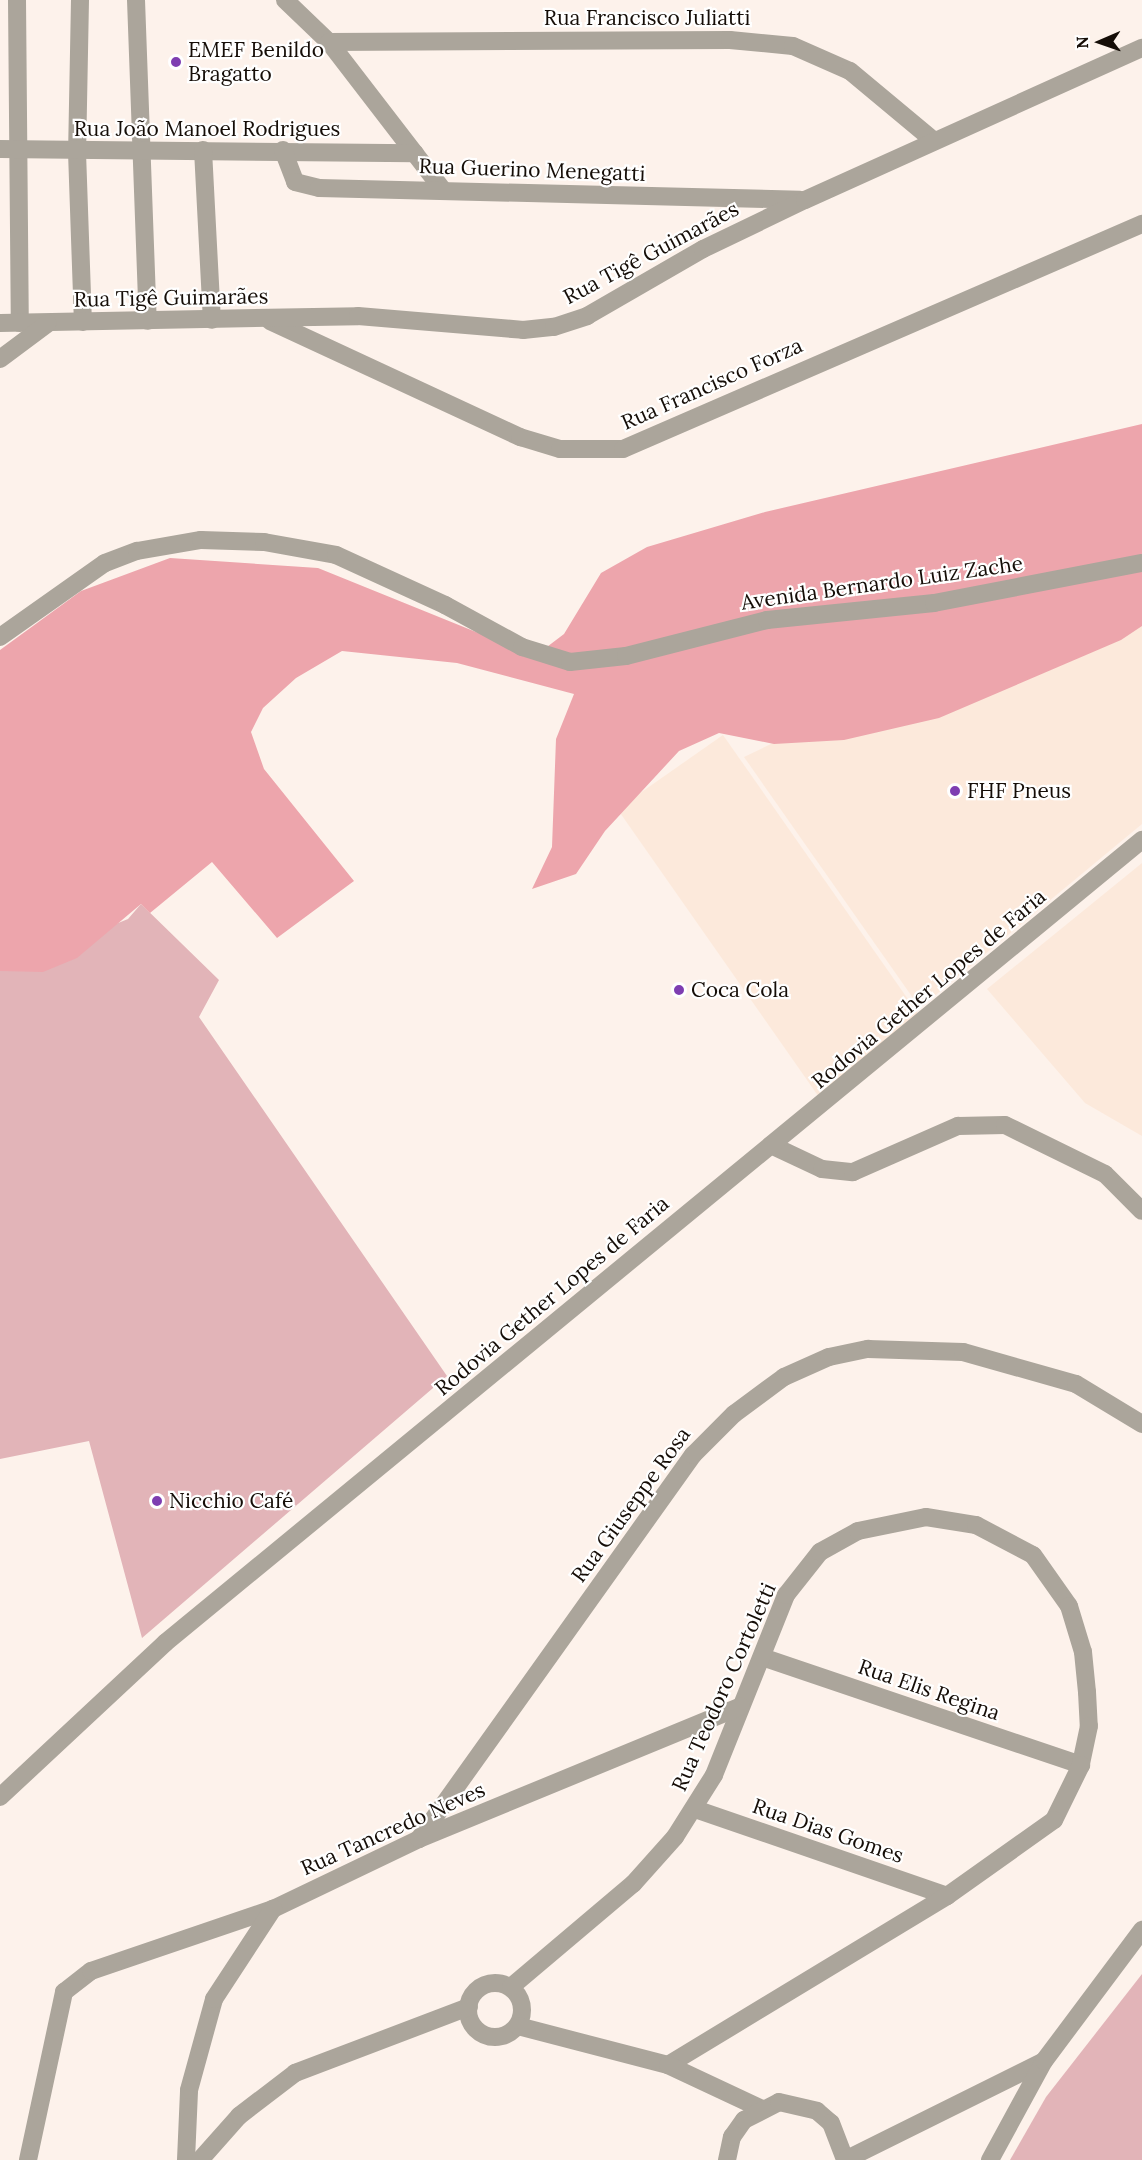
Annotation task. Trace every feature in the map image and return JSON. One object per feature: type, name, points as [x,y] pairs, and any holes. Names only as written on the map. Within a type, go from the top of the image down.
[{"type":"street","points":[[17,0],[20,323]]},
{"type":"street","points":[[80,0],[77,152],[83,322]]},
{"type":"street","points":[[136,0],[148,321]]},
{"type":"street","points":[[285,0],[329,42],[444,190]]},
{"type":"street","name":"Rua Francisco Juliatti","points":[[329,42],[730,40],[793,46],[850,71],[934,141]]},
{"type":"street","name":"Rua Tigê Guimarães","points":[[0,323],[46,324],[358,316],[523,330],[554,327],[587,316],[703,249],[805,200],[1142,48]]},
{"type":"street","name":"Rua João Manoel Rodrigues","points":[[0,149],[142,153],[203,150],[415,153]]},
{"type":"street","points":[[203,150],[212,320]]},
{"type":"street","name":"Rua Guerino Menegatti","points":[[283,150],[288,174],[303,186],[805,200]]},
{"type":"street","name":"Rua Francisco Forza","points":[[266,318],[520,437],[560,449],[623,449],[1142,224]]},
{"type":"street","points":[[0,359],[46,324]]},
{"type":"street","name":"Avenida Bernardo Luiz Zache","points":[[0,637],[105,563],[137,551],[201,540],[264,542],[336,555],[445,605],[522,647],[570,662],[626,656],[766,620],[934,603],[1142,563]]},
{"type":"street","name":"Rodovia Gether Lopes de Faria","points":[[0,1797],[165,1643],[1142,840]]},
{"type":"street","points":[[771,1146],[822,1169],[853,1172],[958,1126],[1005,1125],[1105,1174],[1142,1195]]},
{"type":"street","points":[[1105,1174],[1142,1211]]},
{"type":"street","name":"Rua Giuseppe Rosa","points":[[419,1839],[693,1455],[727,1420],[784,1377],[830,1357],[868,1349],[963,1352],[1076,1384],[1142,1424]]},
{"type":"street","name":"Rua Teodoro Cortoletti","points":[[511,1987],[633,1884],[695,1809],[762,1658],[786,1595],[820,1552],[838,1540],[906,1517],[976,1524],[1033,1555],[1069,1606],[1083,1652],[1087,1692],[1089,1726],[1081,1765],[1054,1820],[947,1896],[668,2066]]},
{"type":"street","name":"Rua Elis Regina","points":[[762,1658],[1081,1765]]},
{"type":"street","name":"Rua Tancredo Neves","points":[[28,2160],[64,1992],[91,1971],[273,1909],[419,1839],[741,1706]]},
{"type":"street","name":"Rua Dias Gomes","points":[[695,1809],[947,1896]]},
{"type":"street","points":[[186,2160],[189,2090],[214,1999],[273,1909]]},
{"type":"street","points":[[990,2160],[1044,2061],[1142,1930]]},
{"type":"street","points":[[201,2160],[239,2116],[295,2073],[468,2007],[486,1984],[511,1987],[523,2009],[518,2026],[505,2036],[488,2037],[474,2027],[468,2007]]},
{"type":"street","points":[[518,2026],[668,2066],[760,2108]]},
{"type":"street","points":[[728,2160],[732,2137],[760,2108],[779,2102],[816,2111],[842,2140],[845,2160],[1044,2061]]},
{"type":"shaded area","points":[[1142,424],[1142,626],[1121,640],[939,718],[844,740],[774,744],[719,733],[679,751],[605,831],[576,874],[532,889],[552,847],[556,739],[574,694],[457,663],[342,651],[296,678],[263,708],[251,732],[264,769],[354,881],[277,938],[212,862],[150,913],[141,904],[77,958],[43,972],[0,971],[0,650],[81,591],[170,558],[318,568],[535,656],[564,634],[601,573],[647,547],[765,512]]},
{"type":"shaded area","name":"FHF Pneus","points":[[1142,592],[1142,824],[920,1008],[744,757],[925,670]]},
{"type":"shaded area","points":[[723,735],[923,1021],[818,1095],[617,809]]},
{"type":"shaded area","points":[[1142,863],[1142,1136],[1085,1103],[987,989]]},
{"type":"shaded area","points":[[141,904],[219,980],[199,1017],[447,1376],[142,1638],[89,1441],[0,1459],[0,971],[128,919]]},
{"type":"shaded area","points":[[1142,1974],[1142,2160],[1010,2160],[1046,2097]]},
{"type":"place","name":"EMEF Benildo Bragatto","points":[[176,62]]},
{"type":"place","name":"FHF Pneus","points":[[955,791]]},
{"type":"place","name":"Coca Cola","points":[[679,990]]},
{"type":"place","name":"Nicchio Café","points":[[157,1501]]}]
